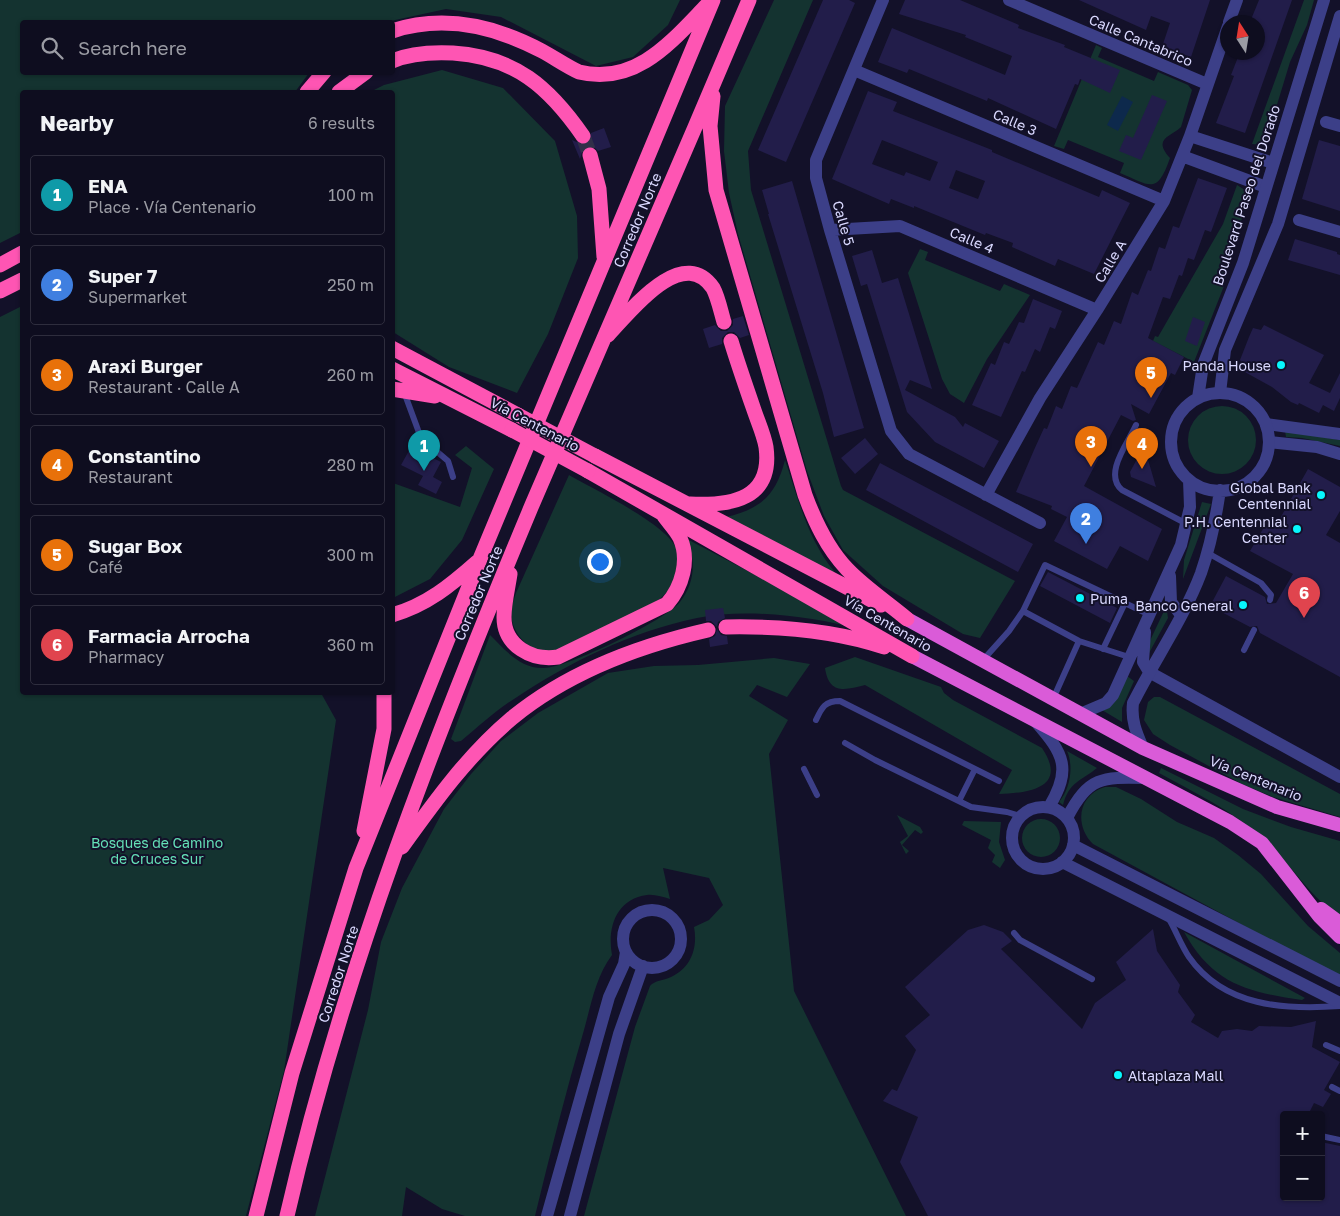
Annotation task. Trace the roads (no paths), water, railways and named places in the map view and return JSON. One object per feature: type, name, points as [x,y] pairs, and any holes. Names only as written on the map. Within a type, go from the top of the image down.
[{"type":"highway","points":[[395,30],[440,22],[472,25],[506,34],[579,72],[591,75],[616,74],[644,63],[658,53],[712,0]]},
{"type":"highway","name":"Corredor Norte","points":[[256,1216],[292,1073],[356,868],[480,559],[712,0]]},
{"type":"highway","name":"Corredor Norte","points":[[287,1216],[338,1026],[391,863],[448,707],[602,341],[749,0]]},
{"type":"highway","points":[[395,59],[439,52],[476,55],[497,61],[528,77],[557,100],[583,136]]},
{"type":"highway","points":[[309,90],[321,75]]},
{"type":"highway","points":[[342,90],[362,75]]},
{"type":"highway","points":[[714,83],[710,126],[716,190],[805,495],[814,519],[828,544],[848,569],[907,619]]},
{"type":"highway","points":[[590,155],[599,189],[604,261]]},
{"type":"highway","points":[[0,265],[20,254]]},
{"type":"highway","points":[[602,341],[654,288],[669,277],[685,273],[701,277],[713,289],[724,322]]},
{"type":"highway","points":[[0,291],[20,281]]},
{"type":"highway","points":[[686,504],[719,505],[746,498],[760,485],[766,470],[766,446],[731,342]]},
{"type":"highway","name":"Vía Centenario","points":[[395,350],[907,619],[1143,748],[1277,806],[1340,825]]},
{"type":"highway","name":"Vía Centenario","points":[[395,370],[512,430],[659,510],[912,656],[1230,822],[1262,843],[1319,916],[1340,937]]},
{"type":"highway","points":[[398,390],[450,398]]},
{"type":"highway","points":[[512,553],[504,618],[509,635],[517,647],[535,657],[558,658],[667,604],[676,594],[683,571],[683,552],[680,538],[659,510]]},
{"type":"highway","points":[[395,614],[423,604],[439,594],[480,559]]},
{"type":"highway","points":[[726,627],[769,626],[801,629],[868,642],[912,656]]},
{"type":"highway","points":[[391,863],[442,792],[479,750],[513,718],[587,671],[671,638],[708,630]]},
{"type":"highway","points":[[356,868],[384,729],[384,695]]},
{"type":"highway","points":[[1262,843],[1323,910],[1340,922]]},
{"type":"street","name":"Calle 5","points":[[883,0],[816,160],[816,178],[891,431],[908,454],[986,496]]},
{"type":"street","name":"Calle Cantabrico","points":[[1009,0],[1207,84]]},
{"type":"street","points":[[1232,15],[1237,0]]},
{"type":"street","name":"Boulevard Paseo del Dorado","points":[[1198,398],[1207,350],[1243,263],[1324,0]]},
{"type":"street","points":[[1220,393],[1225,350],[1278,224],[1340,16]]},
{"type":"street","name":"Calle A","points":[[986,496],[1040,398],[1164,201],[1190,136],[1220,48]]},
{"type":"street","name":"Calle 3","points":[[854,70],[1164,201]]},
{"type":"street","points":[[1326,122],[1340,126]]},
{"type":"street","points":[[1190,136],[1273,163]]},
{"type":"street","points":[[1182,156],[1266,187]]},
{"type":"street","points":[[1299,220],[1340,232]]},
{"type":"street","name":"Calle 4","points":[[830,230],[900,226],[1097,310]]},
{"type":"street","points":[[1220,393],[1233,395],[1247,401],[1258,411],[1266,424],[1269,442],[1264,463],[1250,481],[1236,488],[1220,490],[1204,488],[1189,480],[1179,468],[1173,453],[1172,436],[1175,423],[1184,409],[1198,398],[1220,393]]},
{"type":"street","points":[[1266,424],[1340,434]]},
{"type":"street","points":[[1269,442],[1317,447],[1340,454]]},
{"type":"street","points":[[1080,714],[1106,703],[1113,695],[1170,572],[1187,524],[1190,507],[1189,480]]},
{"type":"street","points":[[1143,748],[1134,728],[1132,714],[1134,703],[1201,573],[1216,517],[1220,490]]},
{"type":"street","points":[[986,496],[1040,524]]},
{"type":"street","points":[[1170,572],[1171,602],[1181,615]]},
{"type":"street","points":[[1148,618],[1143,662],[1149,672],[1340,777]]},
{"type":"street","points":[[1032,719],[1056,748],[1063,766],[1064,778],[1049,807]]},
{"type":"street","points":[[1067,818],[1078,797],[1088,786],[1102,780],[1147,778]]},
{"type":"street","points":[[1049,807],[1067,818],[1072,826],[1073,845],[1062,862],[1040,869],[1024,863],[1017,856],[1012,846],[1012,836],[1020,816],[1029,810],[1049,807]]},
{"type":"street","points":[[1073,845],[1340,981]]},
{"type":"street","points":[[1062,862],[1166,913],[1340,1005]]},
{"type":"street","points":[[547,1216],[608,997],[624,964],[626,952],[623,934],[632,917],[649,910],[667,914],[680,928],[680,946],[676,955],[662,966],[643,966],[630,958],[626,952]]},
{"type":"street","points":[[570,1216],[619,1034],[643,966]]},
{"type":"street","points":[[574,1120],[594,1126]]},
{"type":"lane","points":[[398,390],[421,438],[448,461],[452,477]]},
{"type":"lane","points":[[1136,425],[1115,470],[1115,481],[1122,490],[1187,524]]},
{"type":"lane","points":[[1206,552],[1261,583],[1271,595],[1270,600]]},
{"type":"lane","points":[[982,660],[1010,631],[1023,611],[1045,565],[1125,603],[1148,618]]},
{"type":"lane","points":[[1103,649],[1125,603]]},
{"type":"lane","points":[[1023,611],[1079,641],[1129,657]]},
{"type":"lane","points":[[1244,650],[1254,630]]},
{"type":"lane","points":[[1053,699],[1079,641]]},
{"type":"lane","points":[[816,720],[822,706],[831,701],[840,701],[999,781]]},
{"type":"lane","points":[[845,743],[874,760],[971,807],[1007,812],[1020,816]]},
{"type":"lane","points":[[804,769],[817,794]]},
{"type":"lane","points":[[959,801],[974,769]]},
{"type":"lane","points":[[1166,913],[1189,958],[1216,983],[1236,996],[1268,1005],[1313,1008],[1340,1005]]},
{"type":"lane","points":[[1014,933],[1020,940],[1092,979]]},
{"type":"lane","points":[[1326,1045],[1340,1051]]},
{"type":"lane","points":[[1332,1087],[1340,1091]]},
{"type":"lane","points":[[1325,1137],[1340,1140]]},
{"type":"water","points":[[1122,96],[1133,102],[1118,131],[1107,125]]},
{"type":"tunnel","points":[[583,136],[590,155]]},
{"type":"place","name":"Panda House","points":[[1281,365]]},
{"type":"place","name":"Sugar Box","points":[[1151,398]]},
{"type":"place","name":"Araxi Burger","points":[[1091,467]]},
{"type":"place","name":"Constantino","points":[[1142,469]]},
{"type":"place","name":"ENA","points":[[424,471]]},
{"type":"place","name":"Global Bank Centennial","points":[[1321,495]]},
{"type":"place","name":"P.H. Centennial Center","points":[[1297,529]]},
{"type":"place","name":"Super 7","points":[[1086,544]]},
{"type":"place","name":"Puma","points":[[1080,598]]},
{"type":"place","name":"Banco General","points":[[1243,605]]},
{"type":"place","name":"Farmacia Arrocha","points":[[1304,618]]},
{"type":"place","name":"Altaplaza Mall","points":[[1118,1075]]},
{"type":"park label","name":"Bosques de Camino de Cruces Sur","points":[[157,850]]}]
